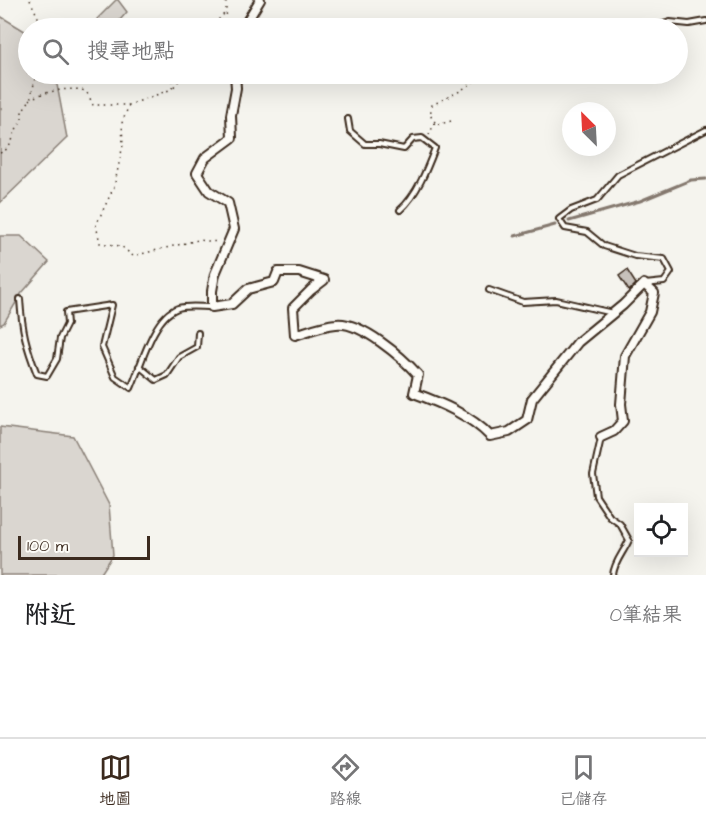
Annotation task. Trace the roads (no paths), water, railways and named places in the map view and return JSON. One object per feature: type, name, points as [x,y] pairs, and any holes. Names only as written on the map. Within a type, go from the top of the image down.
[{"type":"street","points":[[249,18],[260,0]]},
{"type":"street","points":[[236,84],[231,116],[232,138],[205,158],[197,173],[209,191],[228,203],[234,229],[215,274],[212,307],[232,304],[248,289],[274,282],[278,272],[299,272],[324,280],[310,290],[293,308],[295,335],[338,323],[357,327],[409,365],[418,375],[414,393],[442,403],[482,428],[490,436],[509,432],[527,420],[532,399],[578,342],[614,313],[644,284],[654,293],[650,312],[625,356],[621,404],[623,421],[614,431],[601,437]]},
{"type":"lane","points":[[688,24],[706,21]]},
{"type":"lane","points":[[348,119],[350,131],[365,144],[404,149],[413,139],[422,138],[435,148],[426,172],[407,204],[400,210]]},
{"type":"lane","points":[[644,284],[664,282],[671,272],[664,259],[635,256],[604,246],[587,232],[565,228],[559,219],[571,210],[597,200],[618,175],[706,130]]},
{"type":"lane","points":[[489,290],[523,302],[556,300],[614,313]]},
{"type":"lane","points":[[20,300],[22,329],[37,374],[47,376],[57,359],[60,338],[67,324],[66,312],[112,305],[102,347],[115,377],[131,388],[154,332],[163,318],[178,308],[212,307]]},
{"type":"lane","points":[[139,366],[156,380],[167,375],[179,357],[197,347],[198,333]]},
{"type":"lane","points":[[601,437],[593,474],[596,496],[610,517],[620,524],[629,540],[624,553],[614,566],[613,575]]},
{"type":"waterway","points":[[569,221],[640,201],[691,180],[706,179]]},
{"type":"waterway","points":[[515,236],[555,225]]}]
